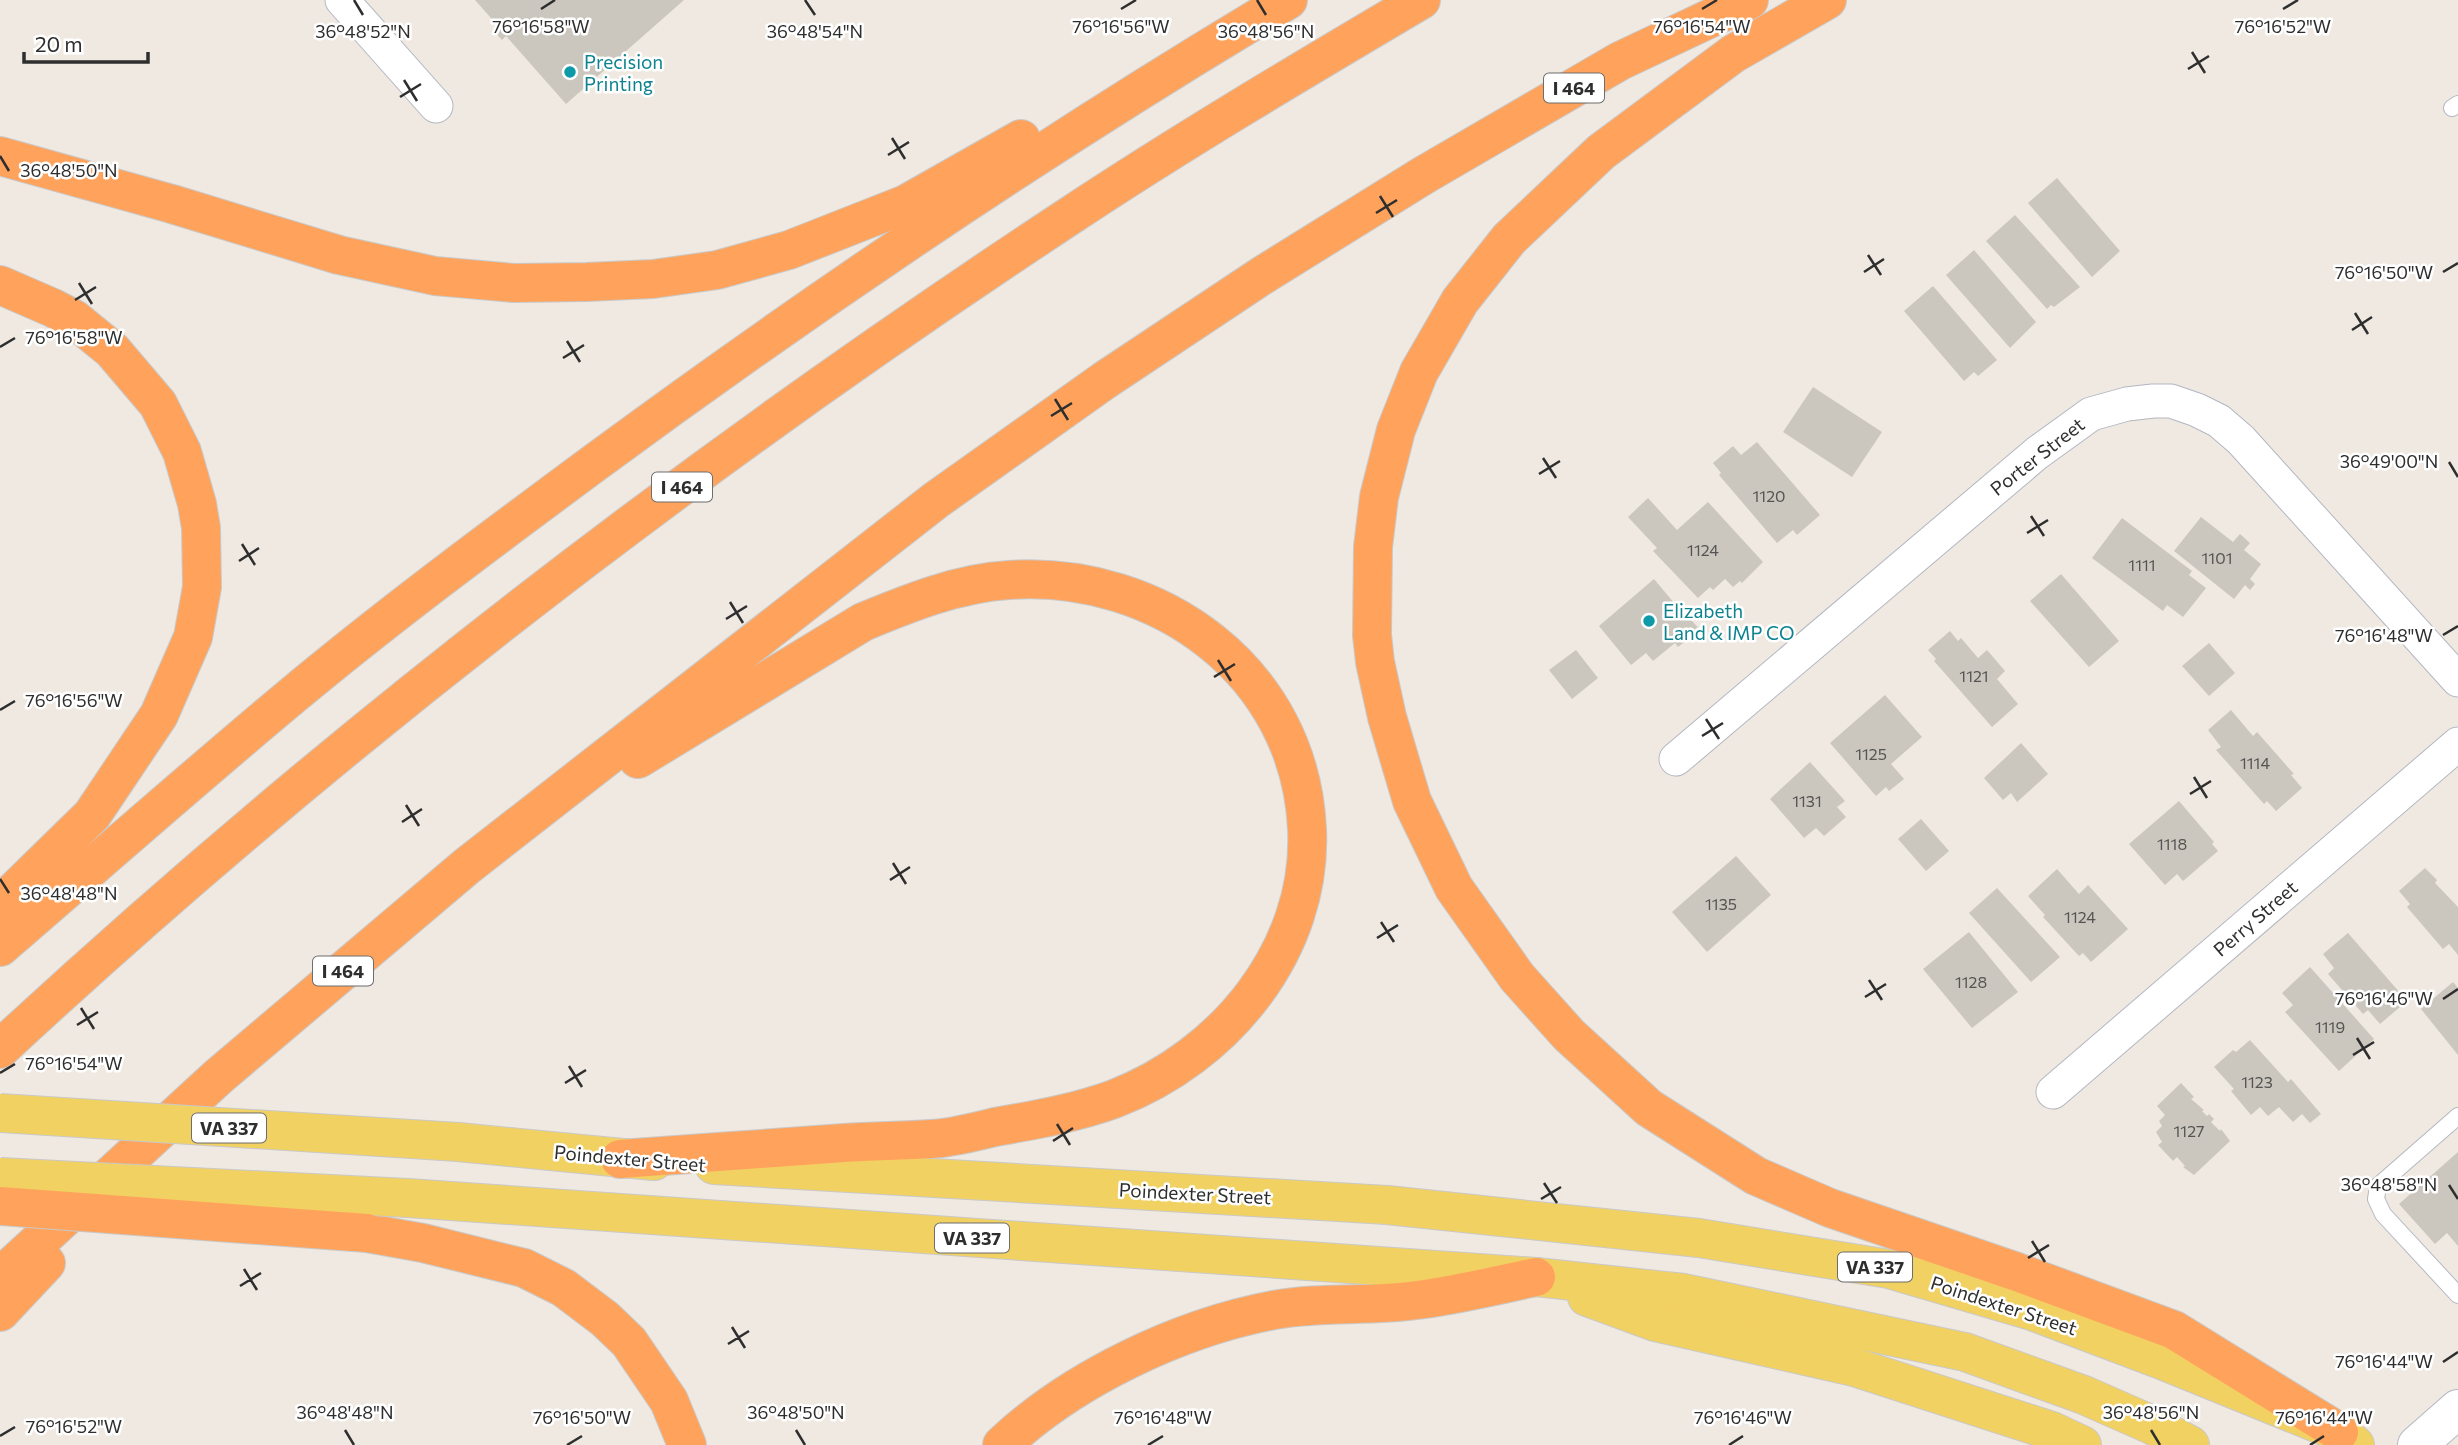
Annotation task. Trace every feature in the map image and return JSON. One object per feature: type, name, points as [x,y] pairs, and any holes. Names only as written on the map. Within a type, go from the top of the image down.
[{"type":"highway","name":"I 464","points":[[0,1049],[85,971],[320,768],[579,563],[811,391],[1065,218],[1261,95],[1420,0]]},
{"type":"highway","name":"I 464","points":[[0,1277],[219,1076],[467,866],[936,499],[1105,380],[1263,275],[1424,175],[1620,61],[1749,0]]},
{"type":"highway","points":[[1827,0],[1733,54],[1601,152],[1509,239],[1460,302],[1419,372],[1396,430],[1379,497],[1373,547],[1372,635],[1375,662],[1387,717],[1412,801],[1454,888],[1517,977],[1569,1035],[1649,1108],[1756,1176],[1830,1208],[2017,1272],[2174,1330],[2347,1438]]},
{"type":"highway","points":[[0,156],[172,204],[339,255],[435,276],[514,283],[653,279],[717,270],[789,250],[906,204],[999,150],[1276,8]]},
{"type":"highway","points":[[0,947],[289,698],[492,539],[699,386],[923,230],[1276,8]]},
{"type":"highway","points":[[0,134],[76,155],[172,204]]},
{"type":"highway","points":[[0,285],[74,319],[112,350],[158,404],[181,452],[197,504],[201,528],[202,587],[193,637],[159,715],[92,815],[0,905]]},
{"type":"highway","points":[[467,866],[730,701],[863,622],[965,586],[1009,580],[1067,580],[1139,598],[1172,613],[1216,644],[1253,682],[1283,732],[1293,755],[1306,809],[1308,832],[1304,880],[1293,920],[1272,967],[1252,999],[1223,1031],[1170,1072],[1115,1098],[1056,1116],[934,1139],[620,1159]]},
{"type":"highway","points":[[0,1312],[219,1076]]},
{"type":"highway","points":[[0,1206],[367,1233],[423,1243],[524,1268],[564,1288],[605,1319],[629,1342],[669,1401],[687,1445]]},
{"type":"highway","points":[[1002,1445],[1058,1400],[1135,1357],[1202,1330],[1273,1310],[1322,1303],[1415,1301],[1536,1277]]},
{"type":"main road","name":"Poindexter Street","points":[[0,1113],[458,1142],[620,1159],[1387,1205],[1699,1238],[1889,1269],[2032,1311],[2159,1359],[2347,1438]]},
{"type":"main road","name":"VA 337","points":[[0,1177],[408,1198],[1536,1277],[1684,1293],[1965,1352],[2084,1395],[2190,1445]]},
{"type":"main road","points":[[1536,1277],[1655,1322],[1854,1367],[2052,1431],[2082,1445]]},
{"type":"street","points":[[342,0],[436,106]]},
{"type":"street","name":"Porter Street","points":[[1676,759],[2037,453],[2091,414],[2127,404],[2171,401],[2219,421],[2241,440],[2458,680]]},
{"type":"street","name":"Perry Street","points":[[2053,1092],[2458,744]]},
{"type":"street","points":[[2417,1445],[2458,1409]]},
{"type":"lane","points":[[2458,1116],[2378,1186],[2376,1199],[2383,1214],[2458,1295]]},
{"type":"building","name":"Precision Printing","points":[[475,0],[684,0],[566,104],[506,36],[502,40],[493,30],[498,26]]},
{"type":"building","points":[[2057,178],[2120,251],[2092,277],[2028,203]]},
{"type":"building","points":[[2015,215],[2080,287],[2054,307],[2051,305],[2047,309],[1986,241]]},
{"type":"building","points":[[1974,250],[2036,322],[2010,348],[1946,275]]},
{"type":"building","points":[[1933,286],[1997,360],[1978,376],[1974,372],[1964,381],[1904,311]]},
{"type":"building","points":[[1813,387],[1882,432],[1852,477],[1783,432]]},
{"type":"building","points":[[1757,442],[1820,515],[1797,535],[1793,530],[1777,543],[1719,475],[1721,473],[1713,463],[1733,446],[1741,455]]},
{"type":"building","points":[[1648,498],[1677,530],[1708,502],[1763,562],[1742,583],[1740,581],[1733,587],[1725,579],[1698,598],[1653,551],[1657,548],[1628,517]]},
{"type":"building","points":[[2201,517],[2233,542],[2240,534],[2250,543],[2244,550],[2261,564],[2250,579],[2255,584],[2250,590],[2245,585],[2234,599],[2174,551]]},
{"type":"building","points":[[2122,518],[2192,571],[2189,575],[2206,588],[2183,617],[2167,605],[2163,611],[2092,558]]},
{"type":"building","points":[[2061,574],[2119,641],[2089,667],[2030,601]]},
{"type":"building","name":"Elizabeth Land & IMP CO","points":[[1654,579],[1700,630],[1678,647],[1675,643],[1653,661],[1646,653],[1631,665],[1599,626]]},
{"type":"building","points":[[1950,631],[1958,641],[1961,638],[1978,658],[1987,650],[2005,671],[1997,679],[2018,704],[1992,727],[1934,661],[1936,659],[1928,650]]},
{"type":"building","points":[[2209,643],[2235,673],[2209,696],[2182,666]]},
{"type":"building","points":[[1576,650],[1598,678],[1572,699],[1549,670]]},
{"type":"building","points":[[1885,695],[1922,737],[1891,764],[1904,779],[1889,791],[1886,787],[1876,796],[1830,743]]},
{"type":"building","points":[[2231,710],[2253,736],[2257,732],[2294,774],[2291,775],[2302,788],[2276,811],[2267,801],[2264,804],[2216,750],[2221,747],[2208,730]]},
{"type":"building","points":[[2021,743],[2048,774],[2017,802],[2011,793],[2003,800],[1984,778]]},
{"type":"building","points":[[1810,762],[1845,801],[1837,807],[1846,817],[1824,836],[1816,828],[1804,838],[1770,799]]},
{"type":"building","points":[[2179,801],[2214,842],[2212,844],[2218,851],[2183,881],[2177,874],[2165,885],[2129,844]]},
{"type":"building","points":[[1921,819],[1949,851],[1926,871],[1898,839]]},
{"type":"building","points":[[1736,856],[1771,895],[1707,952],[1672,912]]},
{"type":"building","points":[[2425,868],[2458,907],[2458,955],[2449,944],[2443,949],[2407,907],[2410,904],[2399,891]]},
{"type":"building","points":[[2057,869],[2079,894],[2088,885],[2128,929],[2091,962],[2083,953],[2079,956],[2043,917],[2045,915],[2028,896]]},
{"type":"building","points":[[1997,888],[2060,957],[2031,982],[1969,913]]},
{"type":"building","points":[[1969,932],[2018,992],[1972,1028],[1923,969]]},
{"type":"building","points":[[2348,933],[2407,1001],[2380,1024],[2368,1010],[2363,1014],[2328,974],[2334,968],[2323,954]]},
{"type":"building","points":[[2310,967],[2374,1039],[2339,1071],[2285,1012],[2293,1005],[2282,993]]},
{"type":"building","points":[[2453,982],[2458,988],[2458,1055],[2421,1009]]},
{"type":"building","points":[[2250,1040],[2288,1082],[2291,1079],[2321,1114],[2310,1123],[2302,1114],[2293,1122],[2279,1107],[2268,1116],[2260,1107],[2251,1115],[2231,1091],[2234,1089],[2214,1067],[2233,1050],[2236,1052]]},
{"type":"building","points":[[2181,1083],[2194,1097],[2191,1099],[2207,1116],[2209,1114],[2214,1119],[2211,1122],[2220,1131],[2221,1129],[2230,1141],[2194,1175],[2183,1167],[2185,1166],[2177,1157],[2173,1161],[2158,1145],[2162,1142],[2156,1132],[2162,1126],[2159,1121],[2165,1115],[2157,1106]]},
{"type":"building","points":[[2458,1152],[2458,1246],[2447,1233],[2435,1244],[2399,1204]]},
{"type":"place","name":"Precision Printing","points":[[570,72]]},
{"type":"place","name":"Elizabeth Land & IMP CO","points":[[1649,621]]}]
